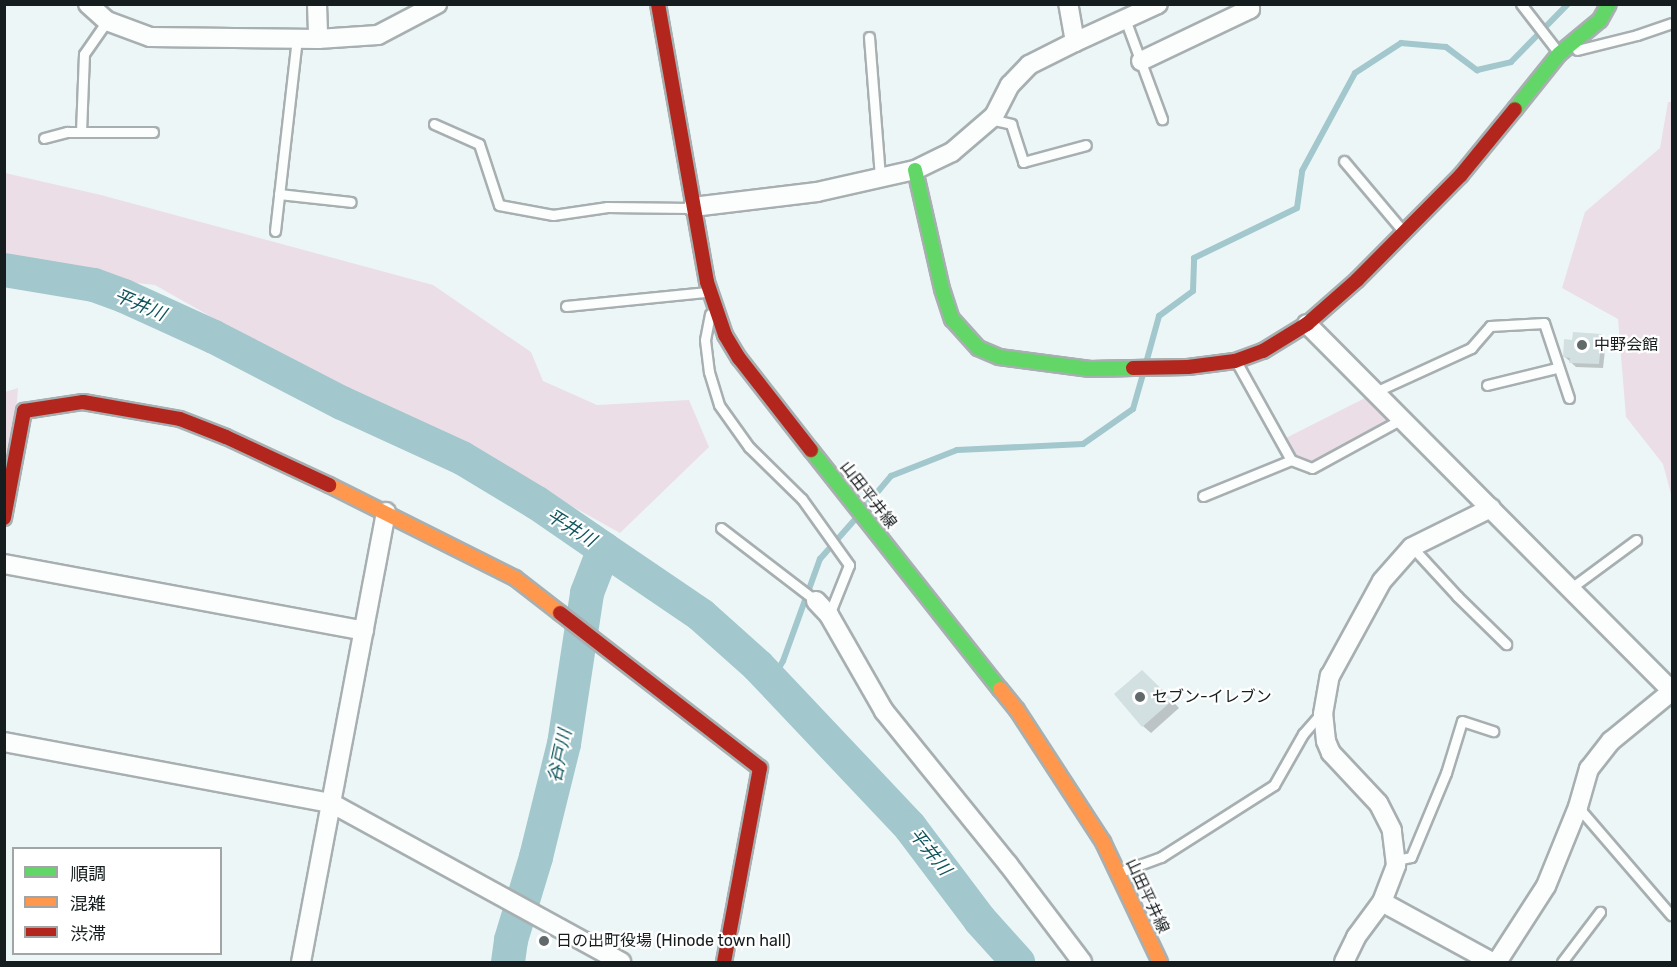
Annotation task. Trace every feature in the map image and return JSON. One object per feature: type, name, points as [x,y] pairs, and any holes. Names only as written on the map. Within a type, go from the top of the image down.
[{"type":"street","points":[[88,4],[107,21],[150,37],[297,39],[378,35],[437,4]]},
{"type":"street","points":[[318,4],[318,39]]},
{"type":"street","name":"山田平井線","points":[[658,4],[711,297],[725,335],[739,358],[1017,710],[1103,842],[1160,963]]},
{"type":"street","points":[[1068,4],[1075,42]]},
{"type":"street","points":[[693,207],[817,192],[915,170],[952,152],[990,120],[1010,84],[1029,65],[1158,4]]},
{"type":"street","points":[[1141,61],[1250,9],[1248,4]]},
{"type":"street","points":[[915,170],[942,289],[952,319],[978,348],[999,357],[1090,369],[1163,368],[1235,361],[1263,351],[1307,324],[1357,280],[1461,175],[1559,54],[1600,20],[1609,4]]},
{"type":"street","points":[[1307,324],[1672,691],[1611,741],[1589,769],[1578,807],[1546,886],[1497,963]]},
{"type":"street","points":[[4,518],[24,411],[82,402],[180,419],[259,452],[386,512],[514,578],[760,768],[724,963]]},
{"type":"street","points":[[1344,963],[1356,937],[1382,902],[1396,860],[1392,830],[1378,803],[1331,753],[1326,741],[1324,710],[1330,676],[1382,581],[1412,547],[1491,508]]},
{"type":"street","points":[[301,963],[386,512]]},
{"type":"street","points":[[4,564],[364,631]]},
{"type":"street","points":[[823,608],[884,711],[1008,864],[1082,963]]},
{"type":"street","points":[[4,742],[331,803],[621,963]]},
{"type":"street","points":[[1382,902],[1492,963]]},
{"type":"lane","points":[[1521,4],[1559,54],[1637,35],[1672,23]]},
{"type":"lane","points":[[1125,19],[1162,119]]},
{"type":"lane","points":[[81,132],[84,54],[107,21]]},
{"type":"lane","points":[[869,37],[880,178]]},
{"type":"lane","points":[[275,231],[297,39]]},
{"type":"lane","points":[[990,120],[1011,124],[1023,162],[1086,145]]},
{"type":"lane","points":[[434,124],[479,144],[499,204],[553,215],[607,207],[693,207]]},
{"type":"lane","points":[[44,138],[67,132],[153,132]]},
{"type":"lane","points":[[1344,161],[1403,231]]},
{"type":"lane","points":[[279,194],[351,202]]},
{"type":"lane","points":[[566,306],[711,297],[705,340],[708,372],[719,405],[731,426],[749,447],[802,499],[849,565],[823,608],[721,528]]},
{"type":"lane","points":[[1375,392],[1471,348],[1490,326],[1544,323],[1557,368],[1569,398]]},
{"type":"lane","points":[[1235,361],[1291,460],[1312,468],[1402,419]]},
{"type":"lane","points":[[1487,385],[1557,368]]},
{"type":"lane","points":[[1203,496],[1291,460]]},
{"type":"lane","points":[[1571,588],[1636,540]]},
{"type":"lane","points":[[1412,547],[1456,596],[1506,644]]},
{"type":"lane","points":[[1118,872],[1161,857],[1274,784],[1302,734],[1324,710]]},
{"type":"lane","points":[[1396,860],[1411,857],[1446,772],[1462,721],[1493,731]]},
{"type":"lane","points":[[1578,807],[1671,915]]},
{"type":"lane","points":[[1562,963],[1600,912]]},
{"type":"shaded area","points":[[1668,102],[1672,102],[1672,498],[1663,464],[1626,417],[1618,319],[1562,288],[1585,212],[1660,148]]},
{"type":"shaded area","points":[[5,173],[101,195],[433,285],[531,352],[543,381],[597,405],[689,400],[709,447],[620,533],[550,494],[344,392],[155,285],[5,269]]},
{"type":"shaded area","points":[[18,388],[17,401],[5,468],[5,392]]},
{"type":"shaded area","points":[[1367,397],[1390,420],[1313,463],[1298,460],[1286,438]]},
{"type":"building","name":"中野会館","points":[[1573,332],[1602,334],[1599,364],[1569,363],[1570,358],[1563,357],[1564,339],[1572,340]]},
{"type":"building","points":[[1142,670],[1173,700],[1142,727],[1114,694]]},
{"type":"waterway","points":[[1146,363],[1159,316],[1193,291],[1194,258],[1297,208],[1302,171],[1355,73],[1401,43],[1446,47],[1477,70],[1511,62],[1568,4]]},
{"type":"waterway","name":"平井川","points":[[4,270],[94,285],[124,296],[214,337],[342,403],[462,458],[537,503],[701,615],[758,666],[910,827],[980,920],[1018,962]]},
{"type":"waterway","points":[[864,508],[891,476],[957,450],[1083,444],[1133,409],[1143,373]]},
{"type":"waterway","points":[[772,680],[783,661],[820,559],[858,516]]},
{"type":"waterway","name":"谷戸川","points":[[508,962],[511,940],[536,857],[564,744],[587,593],[604,549]]},
{"type":"traffic: fast","points":[[1515,109],[1559,54],[1600,20],[1609,4]]},
{"type":"traffic: fast","points":[[915,170],[942,289],[952,319],[978,348],[999,357],[1090,369],[1133,368]]},
{"type":"traffic: fast","points":[[811,450],[1000,689]]},
{"type":"traffic: slow","points":[[329,485],[515,578],[560,613]]},
{"type":"traffic: slow","points":[[1000,689],[1017,710],[1103,842],[1160,962]]},
{"type":"traffic: jam","points":[[658,4],[707,282],[725,335],[739,358],[811,450]]},
{"type":"traffic: jam","points":[[1133,368],[1188,367],[1235,361],[1263,351],[1307,324],[1357,280],[1461,175],[1515,109]]},
{"type":"traffic: jam","points":[[4,518],[24,411],[83,402],[180,419],[226,437],[329,485]]},
{"type":"traffic: jam","points":[[560,613],[760,768],[724,962]]},
{"type":"place","name":"中野会館","points":[[1582,345]]},
{"type":"place","name":"セブン-イレブン","points":[[1140,697]]},
{"type":"place","name":"日の出町役場 (Hinode town hall)","points":[[544,941]]}]
